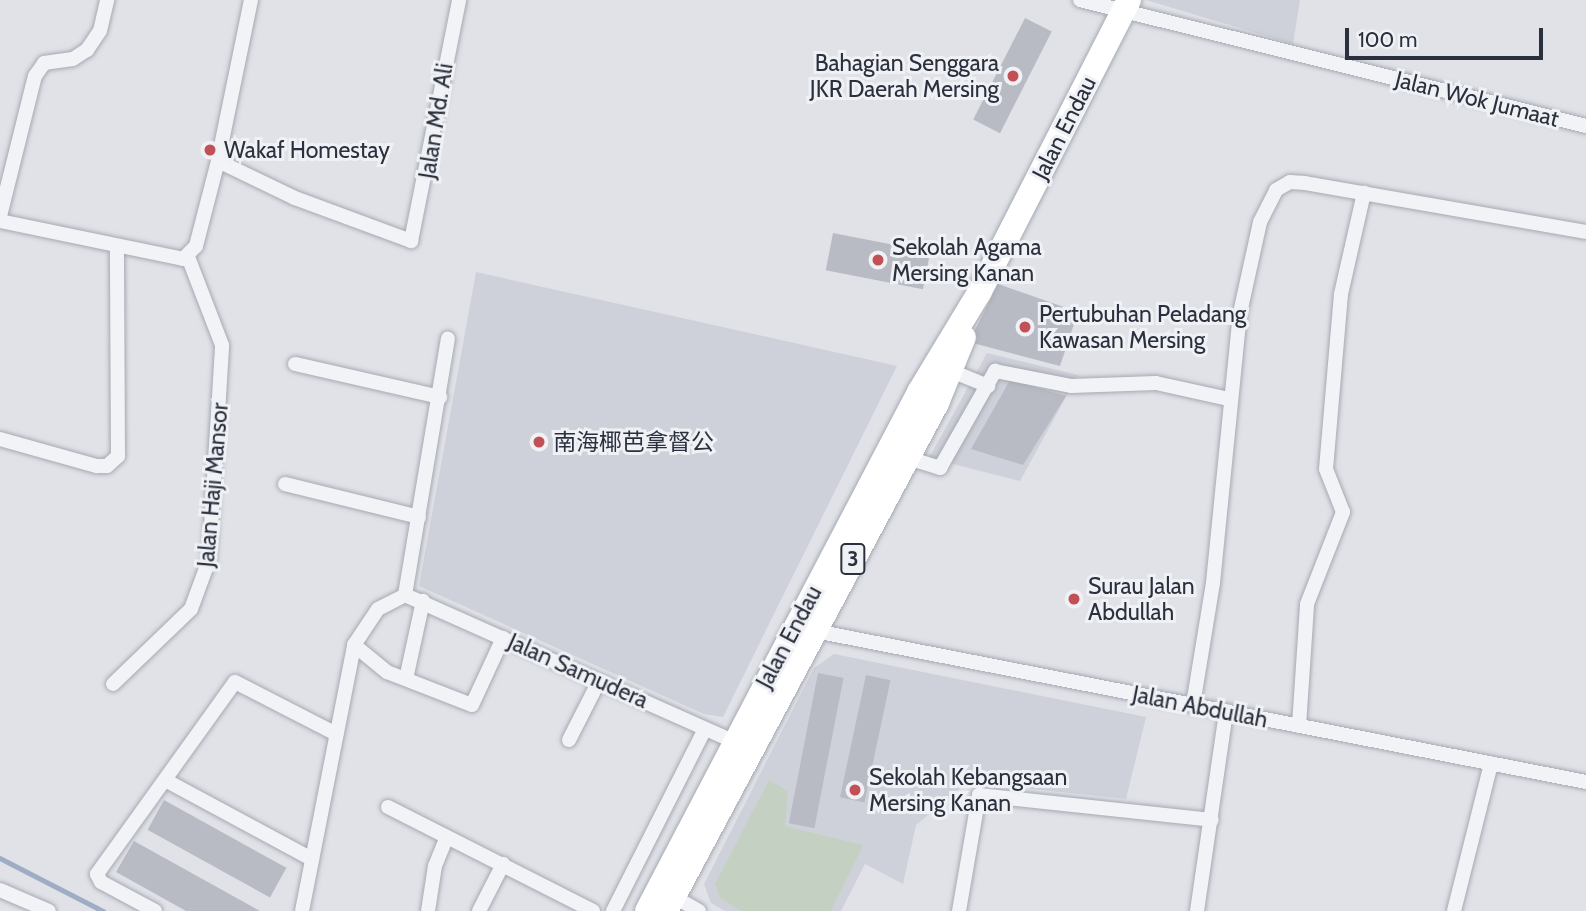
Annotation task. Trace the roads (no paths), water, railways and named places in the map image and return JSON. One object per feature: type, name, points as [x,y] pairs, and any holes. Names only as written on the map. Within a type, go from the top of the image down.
[{"type":"highway","name":"Jalan Endau","points":[[647,911],[742,745],[943,368],[1127,4]]},
{"type":"highway","name":"Jalan Endau","points":[[670,904],[742,745],[815,631],[908,458],[943,368]]},
{"type":"street","points":[[107,0],[100,31],[87,50],[73,59],[44,63],[35,76],[0,219],[117,248],[188,257],[196,246],[218,161],[251,0]]},
{"type":"street","name":"Jalan Md. Ali","points":[[218,161],[295,198],[411,241],[459,0]]},
{"type":"street","name":"Jalan Wok Jumaat","points":[[1080,0],[1127,4],[1586,126]]},
{"type":"street","points":[[1193,705],[1213,583],[1228,399],[1240,313],[1270,198],[1290,182],[1586,232]]},
{"type":"street","points":[[1298,726],[1307,604],[1343,512],[1326,469],[1341,294],[1364,193]]},
{"type":"street","points":[[0,439],[97,466],[107,466],[118,456],[117,248]]},
{"type":"street","name":"Jalan Haji Mansor","points":[[113,684],[191,609],[209,560],[222,345],[188,257]]},
{"type":"street","points":[[302,911],[354,645],[378,609],[405,595],[448,339]]},
{"type":"street","points":[[295,364],[440,397]]},
{"type":"street","points":[[943,368],[988,386]]},
{"type":"street","points":[[908,458],[940,468],[995,371],[1071,386],[1156,383],[1228,399]]},
{"type":"street","points":[[285,484],[419,517]]},
{"type":"street","name":"Jalan Samudera","points":[[405,595],[742,745]]},
{"type":"street","points":[[406,679],[423,601]]},
{"type":"street","name":"Jalan Abdullah","points":[[815,631],[1586,782]]},
{"type":"street","points":[[354,645],[387,672],[472,705],[503,638]]},
{"type":"street","points":[[155,911],[97,878],[237,680],[336,734]]},
{"type":"street","points":[[569,740],[599,681]]},
{"type":"street","points":[[1198,911],[1226,711]]},
{"type":"street","points":[[613,911],[705,729]]},
{"type":"street","points":[[1454,911],[1492,764]]},
{"type":"street","points":[[165,780],[312,859]]},
{"type":"street","points":[[958,911],[979,795],[1212,820]]},
{"type":"street","points":[[388,807],[593,911]]},
{"type":"street","points":[[428,911],[435,866],[447,837]]},
{"type":"street","points":[[479,911],[503,864]]},
{"type":"street","points":[[0,890],[49,911]]},
{"type":"street","points":[[670,904],[699,911]]},
{"type":"waterway","points":[[0,858],[103,911]]},
{"type":"place","name":"Bahagian Senggara JKR Daerah Mersing","points":[[1013,76]]},
{"type":"place","name":"Wakaf Homestay","points":[[210,150]]},
{"type":"place","name":"Sekolah Agama Mersing Kanan","points":[[878,260]]},
{"type":"place","name":"Pertubuhan Peladang Kawasan Mersing","points":[[1025,327]]},
{"type":"place","name":"南海椰芭拿督公","points":[[539,442]]},
{"type":"place","name":"Surau Jalan Abdullah","points":[[1074,599]]},
{"type":"place","name":"Sekolah Kebangsaan Mersing Kanan","points":[[855,790]]}]
